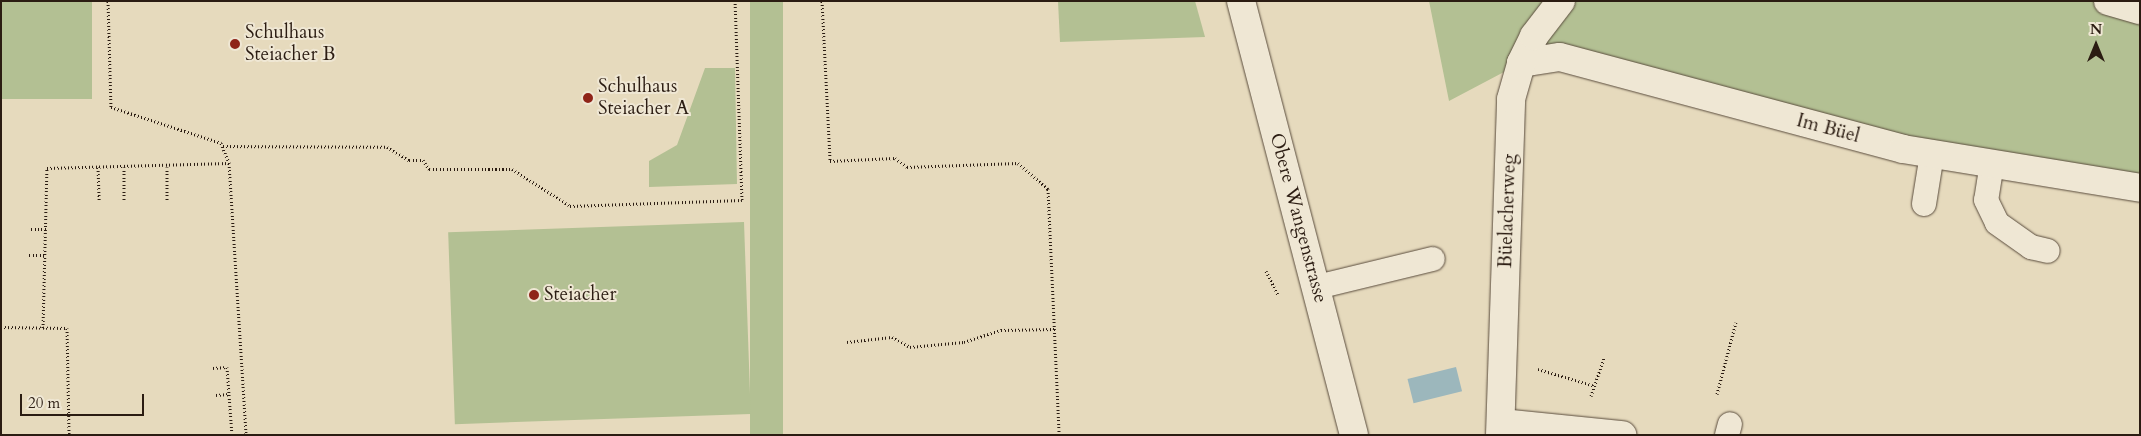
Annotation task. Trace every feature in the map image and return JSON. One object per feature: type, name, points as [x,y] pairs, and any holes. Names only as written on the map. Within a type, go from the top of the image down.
[{"type":"street","name":"Obere Wangenstrasse","points":[[1241,1],[1354,435]]},
{"type":"street","name":"Büelacherweg","points":[[1501,429],[1511,99],[1521,63],[1534,36],[1561,1]]},
{"type":"street","points":[[2108,1],[2140,10]]},
{"type":"street","name":"Im Büel","points":[[1521,63],[1560,57],[1932,154],[2140,188]]},
{"type":"street","points":[[1501,429],[1584,429],[1622,435]]},
{"type":"lane","points":[[1924,204],[1932,154]]},
{"type":"lane","points":[[1992,163],[1986,200],[1997,223],[2031,247],[2048,251]]},
{"type":"lane","points":[[1317,287],[1433,259]]},
{"type":"path","points":[[108,1],[111,107],[223,146],[387,147],[409,160],[423,160],[429,170],[512,170],[570,206],[742,200],[736,1]]},
{"type":"path","points":[[822,1],[830,161],[895,158],[907,167],[1018,163],[1048,189],[1059,435]]},
{"type":"path","points":[[223,146],[229,163],[246,435]]},
{"type":"path","points":[[43,328],[47,168],[167,167],[229,163]]},
{"type":"path","points":[[98,167],[98,200]]},
{"type":"path","points":[[124,167],[124,200]]},
{"type":"path","points":[[167,167],[167,201]]},
{"type":"path","points":[[31,229],[46,229]]},
{"type":"path","points":[[29,255],[45,255]]},
{"type":"path","points":[[1266,271],[1280,298]]},
{"type":"path","points":[[1719,386],[1736,322]]},
{"type":"path","points":[[1,327],[67,328],[69,435]]},
{"type":"path","points":[[847,342],[892,337],[910,347],[964,342],[1001,330],[1054,329]]},
{"type":"path","points":[[1503,358],[1595,386]]},
{"type":"path","points":[[1584,429],[1604,358]]},
{"type":"path","points":[[213,368],[227,368],[232,435]]},
{"type":"path","points":[[216,395],[229,394]]},
{"type":"green space","points":[[1,1],[92,1],[92,99],[1,99]]},
{"type":"green space","points":[[750,1],[783,1],[783,435],[750,435]]},
{"type":"green space","points":[[1058,1],[1195,1],[1205,37],[1060,42]]},
{"type":"green space","points":[[1429,1],[2140,1],[2140,188],[1650,81],[1521,63],[1449,101]]},
{"type":"green space","points":[[705,68],[735,68],[737,184],[649,187],[649,161],[677,145]]},
{"type":"green space","points":[[744,222],[751,414],[455,424],[448,232]]},
{"type":"water","points":[[1456,367],[1462,391],[1414,403],[1407,379]]},
{"type":"place","name":"Schulhaus Steiacher B","points":[[235,44]]},
{"type":"place","name":"Schulhaus Steiacher A","points":[[588,98]]},
{"type":"place","name":"Steiacher","points":[[534,295]]}]
